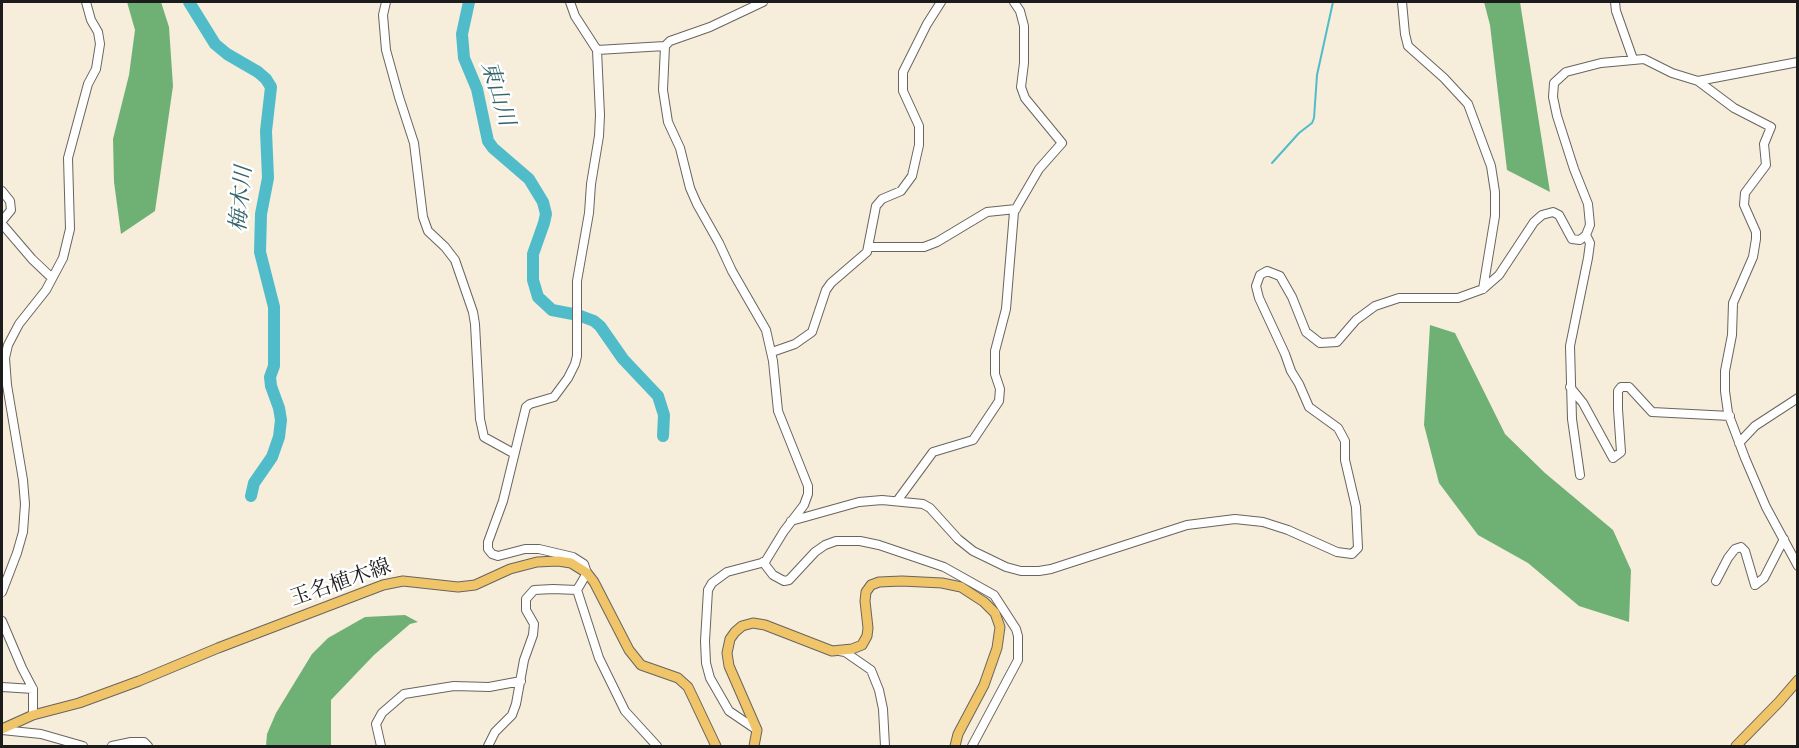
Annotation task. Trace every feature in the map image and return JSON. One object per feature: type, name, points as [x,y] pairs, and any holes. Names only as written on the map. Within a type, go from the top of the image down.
[{"type":"main road","name":"玉名植木線","points":[[2,730],[33,715],[79,703],[139,681],[383,585],[403,581],[458,587],[475,585],[510,569],[537,562],[571,563],[587,573]]},
{"type":"main road","points":[[587,573],[635,659],[641,665],[678,678],[688,687],[716,747]]},
{"type":"main road","points":[[754,747],[757,730],[729,666],[727,653],[730,639],[735,632],[742,626],[753,623],[765,625],[832,651],[852,649],[862,645],[868,628],[866,592],[871,585],[879,582],[902,581],[942,583],[961,587],[984,602],[994,613],[1000,627],[997,648],[984,685],[958,734],[955,747]]},
{"type":"main road","points":[[1736,747],[1797,680]]},
{"type":"street","points":[[2,592],[20,543],[25,504],[5,358],[8,345],[19,324],[46,290],[63,258],[70,229],[68,158],[88,84],[96,69],[100,44],[98,32],[91,20],[86,2]]},
{"type":"street","points":[[386,2],[383,15],[386,50],[414,143],[423,217],[428,231],[455,260],[473,312],[480,419],[484,437],[513,453]]},
{"type":"street","points":[[570,2],[575,16],[597,50],[599,136],[586,236],[577,282],[575,364],[554,397],[526,407],[503,501],[488,549],[492,554],[498,555],[525,549],[551,551],[573,557],[584,564],[587,573],[578,590],[599,658],[625,711],[657,747]]},
{"type":"street","points":[[597,50],[665,46],[670,41],[710,27],[763,2]]},
{"type":"street","points":[[772,352],[795,344],[812,332],[826,290],[867,252],[876,206],[882,199],[901,191],[912,176],[919,145],[919,126],[903,91],[903,72],[927,24],[941,2]]},
{"type":"street","points":[[897,501],[933,452],[973,440],[999,401],[1000,389],[995,374],[995,351],[1006,309],[1014,212],[1039,169],[1062,143],[1025,99],[1021,87],[1024,63],[1024,26],[1020,11],[1014,2]]},
{"type":"street","points":[[1402,2],[1408,46],[1444,78],[1468,104],[1491,166],[1496,192],[1495,216],[1483,289]]},
{"type":"street","points":[[1615,2],[1633,59]]},
{"type":"street","points":[[665,46],[663,90],[666,113],[680,148],[690,188],[735,277],[766,330],[772,352],[778,411],[808,486],[807,499],[769,557],[763,562],[727,572],[712,583],[708,590],[705,655],[710,678],[729,711],[757,730]]},
{"type":"street","points":[[791,521],[859,502],[882,500],[923,504],[930,508],[958,539],[973,550],[1006,567],[1021,571],[1051,569],[1187,525],[1235,519],[1263,522],[1288,530],[1337,552],[1352,554],[1358,548],[1356,507],[1345,460],[1345,441],[1338,428],[1309,407],[1259,298],[1256,286],[1260,275],[1267,271],[1280,276],[1292,297],[1306,332],[1320,343],[1337,342],[1356,320],[1375,306],[1400,298],[1458,298],[1483,289],[1499,275],[1534,222],[1542,215],[1553,212],[1559,215],[1572,239],[1580,240],[1586,235],[1590,225],[1588,204],[1557,117],[1553,97],[1554,83],[1566,72],[1601,63],[1644,59],[1672,73],[1698,81],[1734,108],[1771,127],[1764,144],[1766,165],[1745,193],[1744,205],[1756,232],[1756,239],[1753,257],[1733,303],[1732,335],[1725,371],[1725,391],[1739,443],[1766,507],[1797,566]]},
{"type":"street","points":[[1698,81],[1797,62]]},
{"type":"street","points":[[2,190],[10,201],[11,210],[2,222],[32,259],[52,279]]},
{"type":"street","points":[[868,247],[924,247],[937,242],[987,212],[1016,209]]},
{"type":"street","points":[[1580,475],[1572,419],[1570,346],[1588,258],[1590,243],[1586,235]]},
{"type":"street","points":[[1570,387],[1583,403],[1612,458],[1621,452],[1618,391],[1621,387],[1629,387],[1652,412],[1730,416]]},
{"type":"street","points":[[1739,443],[1755,426],[1797,398]]},
{"type":"street","points":[[1716,581],[1728,558],[1735,549],[1741,547],[1745,551],[1755,585],[1764,578],[1784,539]]},
{"type":"street","points":[[763,562],[773,575],[784,581],[789,580],[815,552],[825,545],[836,541],[860,541],[900,551],[944,567],[994,595],[1016,629],[1018,660],[972,747]]},
{"type":"street","points":[[488,747],[495,732],[512,715],[524,660],[533,635],[534,624],[526,610],[526,598],[534,590],[578,590]]},
{"type":"street","points":[[2,621],[33,689],[33,715]]},
{"type":"street","points":[[832,651],[845,652],[871,670],[883,709],[885,747]]},
{"type":"street","points":[[381,747],[376,724],[382,713],[404,694],[454,686],[489,687],[521,681]]},
{"type":"street","points":[[2,687],[33,689]]},
{"type":"street","points":[[2,730],[41,734],[83,747]]},
{"type":"street","points":[[112,747],[130,742],[144,742],[148,747]]},
{"type":"green space","points":[[127,2],[161,2],[169,27],[173,86],[155,211],[121,234],[114,182],[113,139],[129,75],[135,30]]},
{"type":"green space","points":[[1484,2],[1520,2],[1550,192],[1507,170],[1490,25]]},
{"type":"green space","points":[[1430,325],[1455,333],[1505,434],[1545,473],[1613,530],[1631,570],[1629,622],[1579,606],[1528,563],[1478,535],[1439,483],[1424,425]]},
{"type":"green space","points":[[405,615],[418,622],[410,624],[374,655],[331,700],[331,746],[266,746],[267,734],[276,713],[312,654],[328,638],[365,617]]},
{"type":"waterway","name":"梅木川","points":[[189,2],[215,44],[227,54],[258,72],[271,87],[266,131],[268,178],[261,214],[260,252],[274,307],[274,366],[270,377],[281,420],[279,437],[272,457],[254,483],[251,496]]},
{"type":"waterway","name":"東山川","points":[[469,2],[462,34],[464,58],[477,89],[488,141],[529,179],[543,202],[546,214],[533,254],[533,280],[538,297],[552,310],[578,315],[600,326],[623,359],[658,396],[664,415],[663,436]]},
{"type":"waterway","points":[[1272,163],[1299,133],[1312,123],[1314,118],[1317,75],[1333,2]]}]
